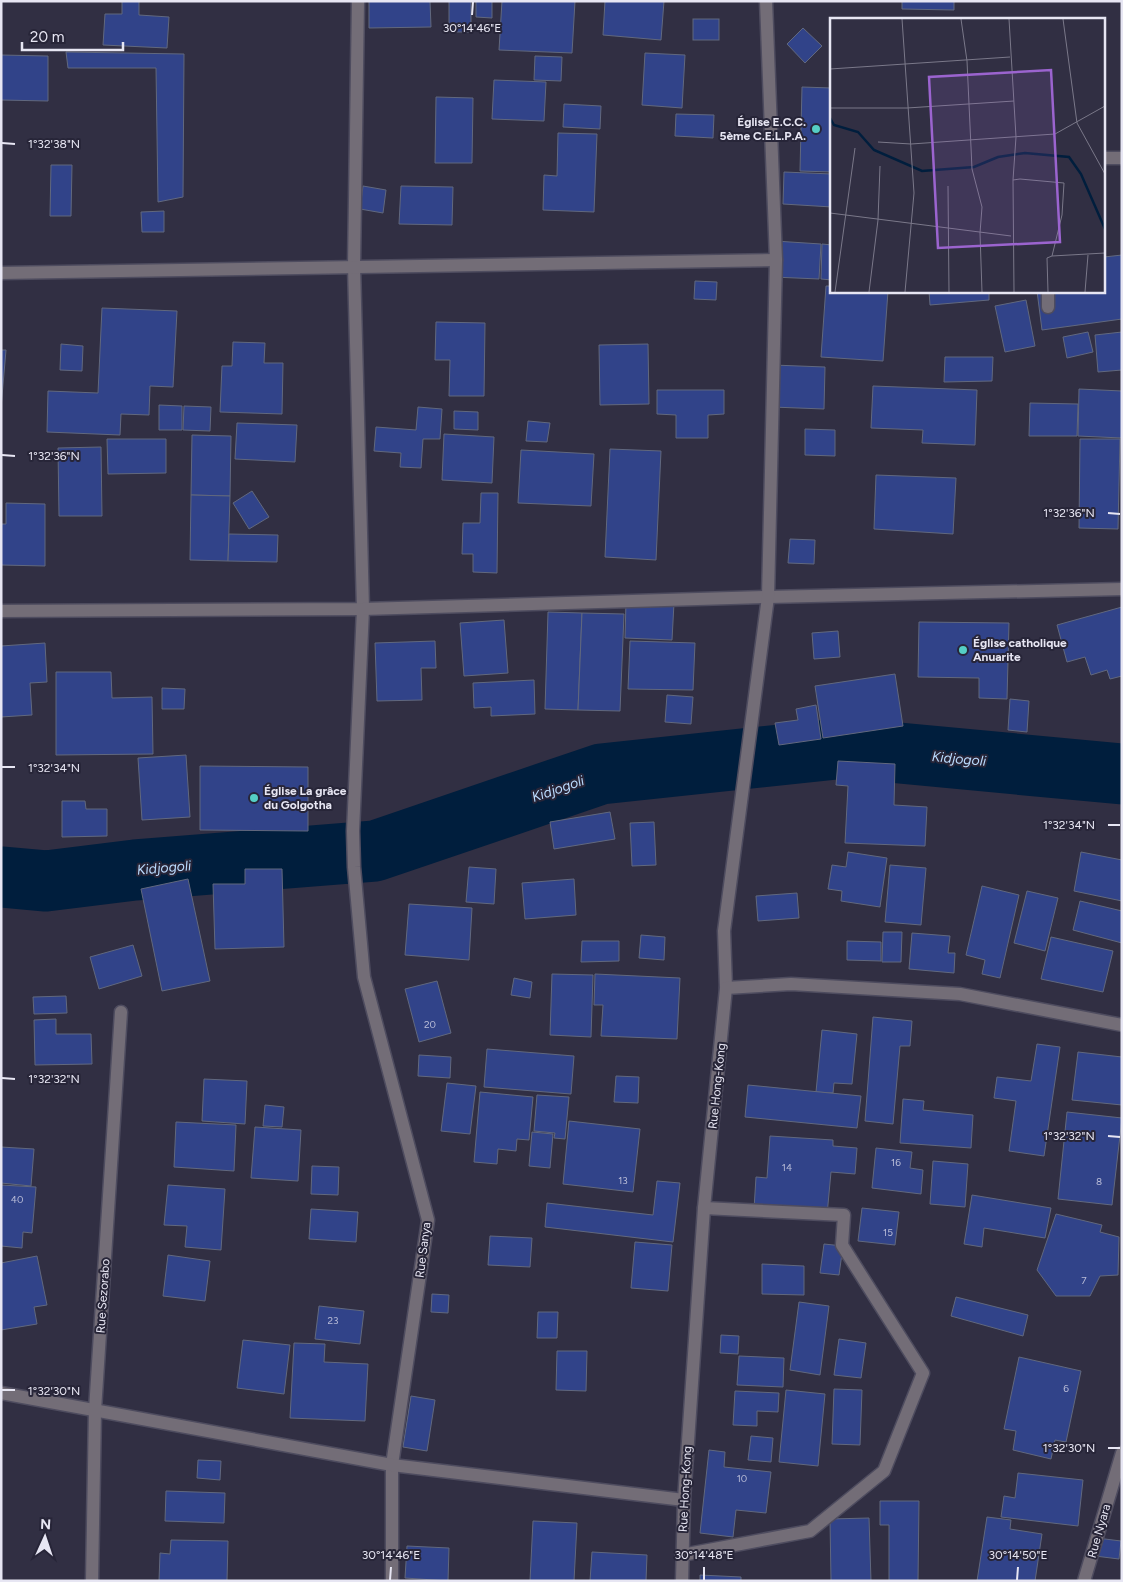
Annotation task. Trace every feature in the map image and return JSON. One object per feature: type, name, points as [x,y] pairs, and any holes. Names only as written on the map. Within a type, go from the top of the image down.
[{"type":"street","name":"Rue Sanya","points":[[358,1],[354,266],[363,609],[353,831],[354,867],[364,977],[428,1220],[392,1465],[392,1581]]},
{"type":"street","name":"Rue Hong-Kong","points":[[682,1581],[684,1500],[704,1208],[726,988],[724,931],[768,597],[776,260],[766,1]]},
{"type":"street","points":[[1106,158],[1122,158]]},
{"type":"street","points":[[1,273],[776,260]]},
{"type":"street","points":[[1048,292],[1048,307]]},
{"type":"street","points":[[1,612],[363,609],[1122,589]]},
{"type":"street","points":[[726,988],[791,984],[960,994],[1122,1025]]},
{"type":"street","name":"Rue Sezorabo","points":[[92,1581],[95,1410],[121,1012]]},
{"type":"street","points":[[682,1555],[810,1531],[884,1470],[923,1373],[842,1245],[844,1215],[704,1208]]},
{"type":"street","points":[[1,1393],[392,1465],[684,1500]]},
{"type":"street","name":"Rue Nyara","points":[[1084,1581],[1122,1453]]},
{"type":"building","points":[[122,1],[139,1],[139,15],[169,17],[167,48],[103,45],[105,14],[122,14]]},
{"type":"building","points":[[369,1],[430,1],[431,27],[369,28]]},
{"type":"building","points":[[449,1],[471,1],[471,32],[449,32]]},
{"type":"building","points":[[476,1],[492,1],[492,18],[476,17]]},
{"type":"building","points":[[502,1],[575,1],[572,53],[499,50]]},
{"type":"building","points":[[605,1],[664,1],[661,40],[603,35]]},
{"type":"building","points":[[902,1],[954,1],[954,10],[902,9]]},
{"type":"building","points":[[693,19],[719,19],[719,40],[693,40]]},
{"type":"building","points":[[803,28],[822,46],[805,63],[787,44]]},
{"type":"building","points":[[66,52],[184,54],[183,197],[158,202],[156,68],[68,68]]},
{"type":"building","points":[[645,53],[685,55],[682,108],[642,105]]},
{"type":"building","points":[[1,55],[48,56],[48,101],[1,100]]},
{"type":"building","points":[[535,56],[562,57],[561,81],[534,80]]},
{"type":"building","points":[[494,80],[546,82],[544,121],[492,119]]},
{"type":"building","name":"Église E.C.C. 5ème C.E.L.P.A.","points":[[802,87],[830,88],[830,172],[800,171]]},
{"type":"building","points":[[436,97],[473,98],[472,163],[435,163]]},
{"type":"building","points":[[564,104],[601,106],[600,129],[563,127]]},
{"type":"building","points":[[676,114],[714,115],[713,138],[675,136]]},
{"type":"building","points":[[558,133],[597,134],[594,212],[543,210],[544,175],[557,176]]},
{"type":"building","points":[[51,165],[72,165],[71,216],[50,216]]},
{"type":"building","points":[[784,172],[830,174],[830,207],[783,204]]},
{"type":"building","points":[[363,186],[386,190],[383,213],[360,209]]},
{"type":"building","points":[[401,186],[453,187],[452,225],[399,224]]},
{"type":"building","points":[[164,211],[164,232],[142,232],[141,212]]},
{"type":"building","points":[[775,241],[821,244],[819,279],[773,277]]},
{"type":"building","points":[[822,244],[830,245],[830,280],[821,279]]},
{"type":"building","points":[[1122,255],[1122,319],[1042,330],[1037,292],[1106,292],[1106,257]]},
{"type":"building","points":[[695,281],[717,282],[716,300],[694,299]]},
{"type":"building","points":[[826,286],[830,286],[830,292],[888,292],[883,361],[821,357]]},
{"type":"building","points":[[929,292],[989,292],[989,300],[930,305]]},
{"type":"building","points":[[1026,300],[1035,346],[1005,352],[995,306]]},
{"type":"building","points":[[102,308],[177,311],[173,387],[150,386],[149,415],[121,414],[120,435],[47,432],[48,391],[98,393]]},
{"type":"building","points":[[436,322],[485,323],[484,396],[449,396],[450,360],[435,360]]},
{"type":"building","points":[[1088,332],[1093,352],[1067,358],[1063,337]]},
{"type":"building","points":[[1122,332],[1122,370],[1098,372],[1095,335]]},
{"type":"building","points":[[233,342],[265,343],[264,363],[283,363],[282,414],[220,412],[222,366],[232,366]]},
{"type":"building","points":[[61,344],[83,346],[82,371],[60,370]]},
{"type":"building","points":[[648,344],[649,404],[600,405],[599,345]]},
{"type":"building","points":[[1,350],[6,350],[1,408]]},
{"type":"building","points":[[945,357],[993,357],[992,381],[944,382]]},
{"type":"building","points":[[773,365],[825,367],[824,409],[772,407]]},
{"type":"building","points":[[873,386],[977,390],[975,445],[922,443],[923,430],[871,428]]},
{"type":"building","points":[[1079,389],[1122,391],[1122,438],[1078,436]]},
{"type":"building","points":[[657,390],[724,390],[724,414],[708,415],[708,438],[676,438],[676,415],[657,414]]},
{"type":"building","points":[[1030,403],[1078,404],[1077,436],[1029,436]]},
{"type":"building","points":[[159,405],[182,406],[182,430],[159,430]]},
{"type":"building","points":[[184,406],[211,407],[210,431],[183,430]]},
{"type":"building","points":[[418,407],[442,409],[440,439],[423,439],[421,468],[400,467],[401,453],[374,451],[376,427],[416,430]]},
{"type":"building","points":[[454,411],[478,412],[478,430],[454,429]]},
{"type":"building","points":[[528,421],[550,423],[547,442],[526,441]]},
{"type":"building","points":[[237,423],[297,425],[295,462],[235,459]]},
{"type":"building","points":[[805,429],[835,430],[835,456],[805,455]]},
{"type":"building","points":[[444,434],[494,437],[492,483],[442,480]]},
{"type":"building","points":[[192,435],[231,436],[230,496],[191,495]]},
{"type":"building","points":[[107,439],[166,439],[166,473],[108,474]]},
{"type":"building","points":[[1080,439],[1120,439],[1118,529],[1079,528]]},
{"type":"building","points":[[101,447],[102,516],[59,516],[58,448]]},
{"type":"building","points":[[610,449],[661,451],[656,560],[605,557]]},
{"type":"building","points":[[521,450],[594,454],[591,506],[518,503]]},
{"type":"building","points":[[876,475],[956,478],[953,534],[874,529]]},
{"type":"building","points":[[252,491],[269,517],[249,529],[233,503]]},
{"type":"building","points":[[481,493],[498,493],[497,573],[473,572],[473,554],[462,554],[463,523],[480,523]]},
{"type":"building","points":[[191,495],[230,496],[228,561],[190,560]]},
{"type":"building","points":[[6,503],[45,504],[45,566],[1,565],[1,524],[6,524]]},
{"type":"building","points":[[229,534],[278,535],[277,562],[228,561]]},
{"type":"building","points":[[790,539],[815,540],[814,564],[788,563]]},
{"type":"building","points":[[626,602],[674,603],[672,640],[625,638]]},
{"type":"building","points":[[1122,607],[1122,676],[1110,679],[1107,670],[1091,675],[1085,657],[1067,662],[1057,625]]},
{"type":"building","points":[[548,612],[582,613],[578,710],[545,709]]},
{"type":"building","points":[[582,613],[624,614],[620,711],[578,710]]},
{"type":"building","points":[[504,620],[508,673],[464,676],[460,623]]},
{"type":"building","name":"Église catholique Anuarite","points":[[919,622],[1009,623],[1007,699],[979,698],[979,678],[918,677]]},
{"type":"building","points":[[838,631],[840,657],[814,659],[812,633]]},
{"type":"building","points":[[435,641],[436,668],[421,668],[422,700],[377,701],[375,643]]},
{"type":"building","points":[[630,641],[695,643],[693,690],[628,689]]},
{"type":"building","points":[[45,643],[47,682],[30,683],[32,715],[1,717],[1,646]]},
{"type":"building","points":[[56,672],[111,672],[112,698],[152,697],[153,754],[56,755]]},
{"type":"building","points":[[895,674],[903,726],[823,738],[815,686]]},
{"type":"building","points":[[534,680],[535,714],[491,716],[491,707],[474,708],[473,683]]},
{"type":"building","points":[[162,688],[185,689],[184,709],[162,709]]},
{"type":"building","points":[[667,695],[693,697],[691,724],[665,722]]},
{"type":"building","points":[[1010,699],[1029,701],[1027,732],[1008,730]]},
{"type":"building","points":[[816,705],[821,739],[779,745],[775,723],[798,720],[796,709]]},
{"type":"building","points":[[186,755],[190,817],[142,820],[138,758]]},
{"type":"building","points":[[838,761],[895,764],[894,805],[927,807],[925,846],[845,843],[848,786],[836,785]]},
{"type":"building","name":"Église La grâce du Golgotha","points":[[200,766],[308,767],[308,831],[200,830]]},
{"type":"building","points":[[62,801],[85,801],[86,809],[107,809],[107,836],[62,837]]},
{"type":"building","points":[[610,812],[615,839],[554,849],[550,822]]},
{"type":"building","points":[[654,822],[656,865],[632,866],[630,823]]},
{"type":"building","points":[[848,852],[887,858],[880,907],[841,901],[842,891],[828,889],[832,865],[846,867]]},
{"type":"building","points":[[1081,852],[1122,860],[1122,901],[1074,891]]},
{"type":"building","points":[[890,865],[926,868],[921,925],[885,922]]},
{"type":"building","points":[[469,867],[496,869],[494,904],[466,902]]},
{"type":"building","points":[[245,869],[282,869],[284,947],[215,949],[213,884],[245,884]]},
{"type":"building","points":[[188,879],[210,981],[162,991],[141,889]]},
{"type":"building","points":[[574,879],[576,915],[525,919],[522,883]]},
{"type":"building","points":[[982,886],[1019,895],[1000,978],[982,974],[985,960],[966,955]]},
{"type":"building","points":[[1027,891],[1058,898],[1045,951],[1014,943]]},
{"type":"building","points":[[797,893],[799,918],[758,921],[756,896]]},
{"type":"building","points":[[1080,901],[1122,911],[1122,943],[1073,930]]},
{"type":"building","points":[[409,904],[472,908],[469,960],[405,955]]},
{"type":"building","points":[[883,932],[902,932],[901,962],[882,962]]},
{"type":"building","points":[[912,933],[950,936],[948,953],[955,953],[954,973],[909,969]]},
{"type":"building","points":[[641,935],[665,937],[664,960],[639,958]]},
{"type":"building","points":[[1051,937],[1113,951],[1103,992],[1041,979]]},
{"type":"building","points":[[582,941],[619,941],[619,961],[581,962]]},
{"type":"building","points":[[847,941],[881,942],[881,961],[847,960]]},
{"type":"building","points":[[133,945],[142,976],[99,989],[90,957]]},
{"type":"building","points":[[552,974],[593,975],[591,1037],[550,1035]]},
{"type":"building","points":[[595,974],[680,978],[677,1039],[601,1036],[603,1005],[594,1005]]},
{"type":"building","points":[[514,978],[532,982],[530,998],[511,995]]},
{"type":"building","points":[[437,981],[451,1033],[419,1042],[405,989]]},
{"type":"building","points":[[66,996],[67,1013],[34,1014],[33,997]]},
{"type":"building","points":[[873,1017],[912,1021],[910,1046],[900,1046],[893,1124],[865,1121]]},
{"type":"building","points":[[56,1019],[56,1034],[91,1034],[92,1064],[35,1065],[34,1020]]},
{"type":"building","points":[[822,1030],[857,1034],[852,1084],[834,1083],[833,1093],[816,1092]]},
{"type":"building","points":[[1037,1044],[1060,1047],[1044,1156],[1009,1151],[1016,1101],[994,1098],[997,1077],[1031,1081]]},
{"type":"building","points":[[487,1049],[574,1056],[571,1094],[484,1087]]},
{"type":"building","points":[[1078,1052],[1122,1057],[1122,1105],[1072,1100]]},
{"type":"building","points":[[419,1055],[451,1057],[450,1078],[418,1076]]},
{"type":"building","points":[[616,1076],[639,1077],[638,1103],[614,1102]]},
{"type":"building","points":[[204,1079],[247,1081],[245,1124],[202,1121]]},
{"type":"building","points":[[447,1083],[476,1086],[470,1134],[441,1131]]},
{"type":"building","points":[[748,1085],[861,1096],[857,1128],[745,1117]]},
{"type":"building","points":[[480,1092],[533,1097],[529,1140],[517,1139],[516,1151],[498,1149],[497,1164],[474,1162]]},
{"type":"building","points":[[537,1095],[569,1097],[565,1139],[554,1138],[555,1133],[534,1131]]},
{"type":"building","points":[[903,1099],[924,1101],[923,1110],[973,1115],[971,1148],[900,1143]]},
{"type":"building","points":[[265,1105],[284,1107],[282,1127],[263,1126]]},
{"type":"building","points":[[1067,1112],[1122,1118],[1112,1205],[1058,1199]]},
{"type":"building","points":[[569,1121],[640,1129],[633,1192],[563,1184]]},
{"type":"building","points":[[176,1122],[236,1125],[234,1171],[174,1167]]},
{"type":"building","points":[[255,1127],[301,1130],[298,1181],[251,1178]]},
{"type":"building","points":[[532,1132],[553,1134],[550,1168],[529,1166]]},
{"type":"building","points":[[770,1136],[833,1140],[833,1146],[857,1148],[855,1174],[831,1172],[827,1215],[754,1209],[756,1177],[767,1178]]},
{"type":"building","points":[[1,1147],[34,1149],[31,1186],[1,1183]]},
{"type":"building","points":[[876,1148],[912,1152],[910,1168],[923,1170],[921,1194],[872,1188]]},
{"type":"building","points":[[933,1161],[968,1164],[965,1207],[930,1204]]},
{"type":"building","points":[[312,1166],[339,1167],[338,1195],[311,1194]]},
{"type":"building","points":[[657,1181],[680,1183],[673,1242],[545,1227],[547,1203],[653,1215]]},
{"type":"building","points":[[1,1185],[36,1187],[32,1233],[23,1232],[22,1248],[1,1246]]},
{"type":"building","points":[[168,1185],[225,1189],[221,1250],[185,1247],[187,1226],[164,1225]]},
{"type":"building","points":[[972,1195],[1051,1208],[1045,1238],[984,1228],[982,1247],[964,1244]]},
{"type":"building","points":[[862,1208],[899,1212],[895,1245],[858,1241]]},
{"type":"building","points":[[311,1209],[358,1212],[356,1242],[309,1239]]},
{"type":"building","points":[[1056,1214],[1102,1225],[1100,1232],[1119,1237],[1118,1275],[1100,1276],[1090,1296],[1056,1296],[1037,1270]]},
{"type":"building","points":[[490,1236],[532,1238],[530,1267],[488,1265]]},
{"type":"building","points":[[635,1242],[672,1245],[668,1291],[631,1288]]},
{"type":"building","points":[[824,1244],[843,1246],[839,1275],[820,1273]]},
{"type":"building","points":[[168,1255],[210,1261],[205,1301],[163,1296]]},
{"type":"building","points":[[37,1256],[47,1305],[34,1307],[37,1324],[1,1330],[1,1263]]},
{"type":"building","points":[[762,1264],[804,1266],[804,1295],[762,1294]]},
{"type":"building","points":[[432,1294],[449,1295],[448,1313],[431,1312]]},
{"type":"building","points":[[956,1297],[1028,1315],[1023,1336],[951,1316]]},
{"type":"building","points":[[799,1302],[829,1306],[820,1375],[790,1370]]},
{"type":"building","points":[[319,1306],[364,1311],[360,1344],[315,1339]]},
{"type":"building","points":[[538,1312],[558,1312],[557,1338],[537,1338]]},
{"type":"building","points":[[721,1335],[739,1336],[738,1354],[720,1353]]},
{"type":"building","points":[[839,1339],[866,1343],[861,1378],[834,1375]]},
{"type":"building","points":[[243,1340],[290,1345],[284,1394],[237,1388]]},
{"type":"building","points":[[294,1343],[325,1344],[324,1362],[368,1364],[365,1421],[290,1418]]},
{"type":"building","points":[[557,1351],[587,1351],[586,1391],[556,1390]]},
{"type":"building","points":[[739,1356],[784,1358],[783,1387],[737,1385]]},
{"type":"building","points":[[1019,1357],[1081,1371],[1066,1442],[1055,1440],[1051,1459],[1013,1450],[1016,1431],[1004,1429]]},
{"type":"building","points":[[834,1389],[862,1390],[860,1445],[832,1444]]},
{"type":"building","points":[[786,1390],[825,1394],[818,1466],[779,1462]]},
{"type":"building","points":[[735,1391],[779,1393],[778,1412],[757,1411],[757,1426],[733,1425]]},
{"type":"building","points":[[411,1396],[435,1400],[427,1451],[403,1447]]},
{"type":"building","points":[[751,1436],[773,1438],[771,1462],[748,1460]]},
{"type":"building","points":[[709,1450],[725,1452],[724,1467],[771,1472],[766,1513],[736,1510],[733,1537],[700,1533]]},
{"type":"building","points":[[198,1460],[221,1461],[220,1480],[197,1478]]},
{"type":"building","points":[[1018,1473],[1083,1480],[1078,1526],[1001,1517],[1004,1496],[1015,1498]]},
{"type":"building","points":[[166,1491],[225,1493],[224,1523],[165,1521]]},
{"type":"building","points":[[880,1501],[919,1501],[918,1581],[889,1581],[889,1525],[880,1525]]},
{"type":"building","points":[[987,1517],[1011,1520],[1010,1529],[1042,1534],[1035,1581],[977,1581]]},
{"type":"building","points":[[869,1518],[871,1581],[831,1581],[830,1519]]},
{"type":"building","points":[[533,1521],[577,1523],[574,1581],[530,1581]]},
{"type":"building","points":[[1097,1538],[1121,1541],[1119,1559],[1095,1556]]},
{"type":"building","points":[[171,1540],[228,1541],[227,1581],[159,1581],[160,1553],[170,1554]]},
{"type":"building","points":[[407,1546],[449,1548],[448,1581],[405,1578]]},
{"type":"building","points":[[592,1552],[647,1555],[646,1581],[590,1581]]},
{"type":"building","points":[[700,1575],[741,1577],[741,1581],[700,1581]]},
{"type":"waterway","name":"Kidjogoli","points":[[1,877],[46,881],[135,870],[375,851],[601,774],[846,748],[1122,774]]},
{"type":"place","name":"Église E.C.C. 5ème C.E.L.P.A.","points":[[816,129]]},
{"type":"place","name":"Église catholique Anuarite","points":[[963,650]]},
{"type":"place","name":"Église La grâce du Golgotha","points":[[254,798]]}]
